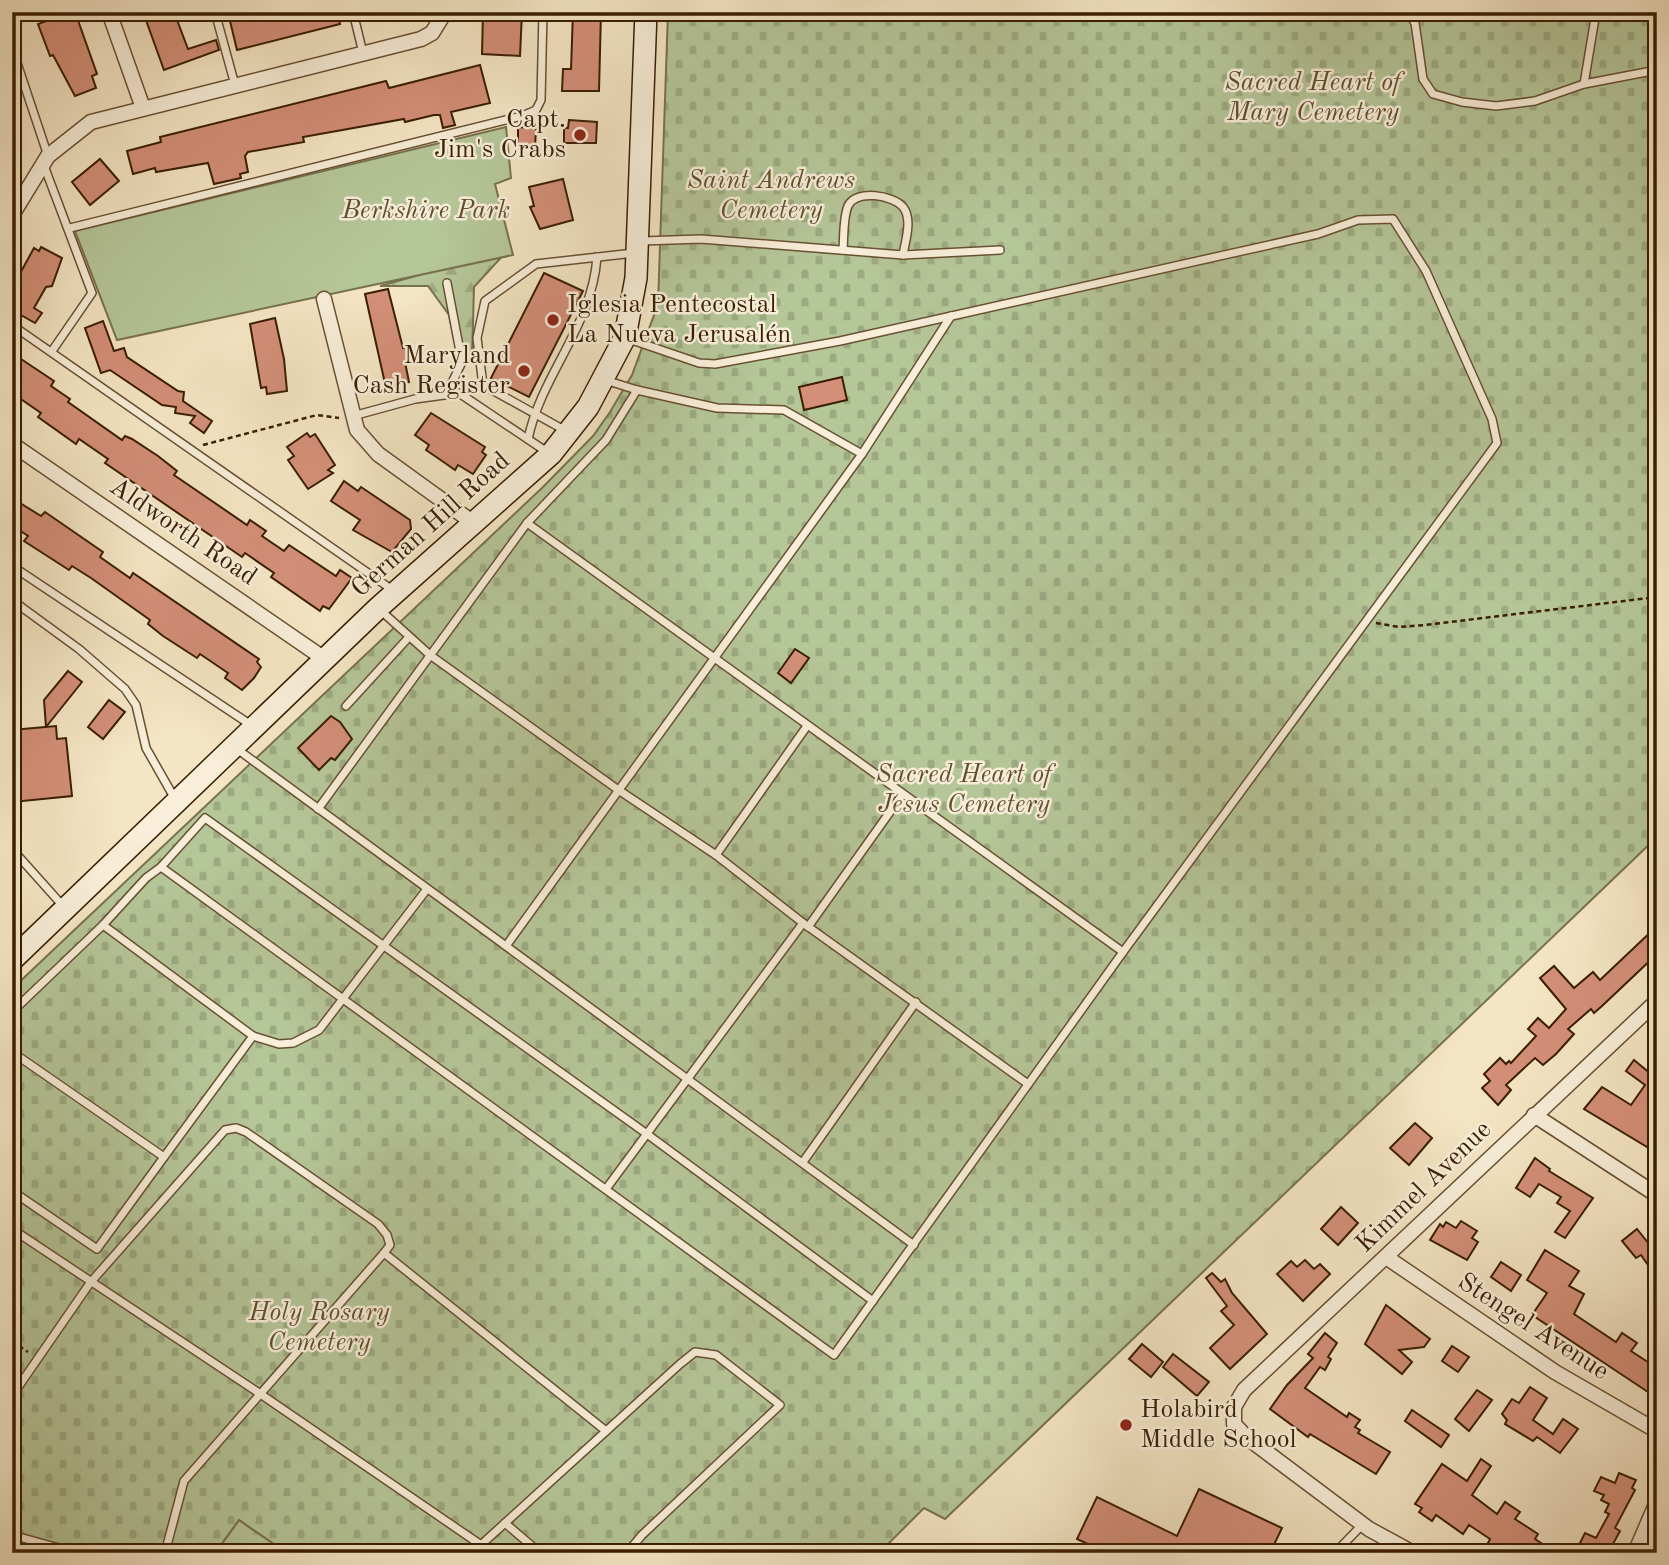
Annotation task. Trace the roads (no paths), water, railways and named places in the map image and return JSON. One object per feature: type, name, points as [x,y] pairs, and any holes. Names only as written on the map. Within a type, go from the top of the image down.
[{"type":"street","points":[[109,12],[143,108]]},
{"type":"street","points":[[12,215],[45,159],[91,122],[421,39],[432,33],[445,12]]},
{"type":"street","name":"German Hill Road","points":[[12,960],[378,608],[475,524],[570,434],[605,380],[625,337],[639,247],[646,12]]},
{"type":"street","points":[[324,299],[357,430],[378,454],[475,524]]},
{"type":"street","name":"Aldworth Road","points":[[12,444],[326,660]]},
{"type":"street","name":"Kimmel Avenue","points":[[1362,1524],[1245,1436],[1234,1424],[1233,1415],[1244,1390],[1657,1001]]},
{"type":"street","points":[[1535,1115],[1657,1195]]},
{"type":"street","name":"Stengel Avenue","points":[[1386,1257],[1555,1372],[1657,1431]]},
{"type":"street","points":[[1635,1553],[1657,1502]]},
{"type":"street","points":[[1362,1524],[1413,1553]]},
{"type":"lane","points":[[215,12],[235,85]]},
{"type":"lane","points":[[353,12],[363,53]]},
{"type":"lane","points":[[70,228],[522,116],[536,110],[541,100],[543,12]]},
{"type":"lane","points":[[1408,12],[1415,23],[1423,79],[1433,93],[1462,103],[1496,106],[1535,101],[1584,84],[1657,70]]},
{"type":"lane","points":[[1584,84],[1596,12]]},
{"type":"lane","points":[[12,48],[45,159],[92,293],[52,351]]},
{"type":"lane","points":[[12,75],[21,72]]},
{"type":"lane","points":[[843,250],[848,206],[855,198],[869,196],[889,198],[903,207],[908,221],[903,255]]},
{"type":"lane","points":[[161,867],[834,1354],[1123,952],[1497,443],[1492,419],[1426,271],[1392,219],[1359,220],[1318,234],[951,316],[715,364],[699,363],[625,337]]},
{"type":"lane","points":[[570,434],[482,385],[477,338],[485,301],[536,264],[597,257],[639,247],[701,239],[903,255],[1000,250]]},
{"type":"lane","points":[[528,439],[533,413],[583,320],[596,277],[597,257]]},
{"type":"lane","points":[[446,395],[462,362],[447,283]]},
{"type":"lane","points":[[506,946],[617,789],[862,454],[951,316]]},
{"type":"lane","points":[[12,326],[52,351],[396,592]]},
{"type":"lane","points":[[605,380],[717,408],[784,410],[862,454]]},
{"type":"lane","points":[[318,809],[527,523],[606,440],[637,390]]},
{"type":"lane","points":[[352,416],[459,393],[551,454]]},
{"type":"lane","points":[[527,523],[1123,952]]},
{"type":"lane","points":[[12,566],[255,728]]},
{"type":"lane","points":[[12,601],[79,649],[125,689],[136,705],[146,748],[177,803]]},
{"type":"lane","points":[[12,623],[20,606]]},
{"type":"lane","points":[[378,608],[430,655],[617,789],[716,855],[805,925],[1028,1084]]},
{"type":"lane","points":[[346,706],[409,637]]},
{"type":"lane","points":[[716,855],[807,726]]},
{"type":"lane","points":[[235,747],[914,1245]]},
{"type":"lane","points":[[606,1189],[902,795]]},
{"type":"lane","points":[[12,1012],[103,925],[146,878],[161,867],[205,818],[647,1134],[873,1301]]},
{"type":"lane","points":[[12,849],[66,908]]},
{"type":"lane","points":[[103,925],[253,1036],[279,1044],[293,1043],[319,1030],[427,889]]},
{"type":"lane","points":[[803,1162],[916,1002]]},
{"type":"lane","points":[[12,1191],[97,1249],[253,1036]]},
{"type":"lane","points":[[12,1052],[164,1157]]},
{"type":"lane","points":[[12,1396],[90,1283],[225,1130],[236,1128],[246,1132],[378,1224],[387,1235],[390,1245],[184,1481],[164,1553]]},
{"type":"lane","points":[[12,1229],[481,1545]]},
{"type":"lane","points":[[384,1252],[606,1431]]},
{"type":"lane","points":[[472,1553],[695,1352],[716,1355],[780,1405],[642,1535],[627,1553]]},
{"type":"lane","points":[[506,1522],[540,1553]]},
{"type":"lane","points":[[1335,1553],[1362,1524]]},
{"type":"lane","points":[[12,1535],[77,1553]]},
{"type":"place","name":"Capt. Jim's Crabs","points":[[580,135]]},
{"type":"place","name":"Iglesia Pentecostal La Nueva Jerusalén","points":[[553,320]]},
{"type":"place","name":"Maryland Cash Register","points":[[524,371]]},
{"type":"place","name":"Holabird Middle School","points":[[1126,1425]]},
{"type":"park label","name":"Sacred Heart of Mary Cemetery","points":[[1313,98]]},
{"type":"park label","name":"Saint Andrews Cemetery","points":[[771,196]]},
{"type":"park label","name":"Berkshire Park","points":[[426,211]]},
{"type":"park label","name":"Sacred Heart of Jesus Cemetery","points":[[964,790]]},
{"type":"park label","name":"Holy Rosary Cemetery","points":[[319,1328]]}]
